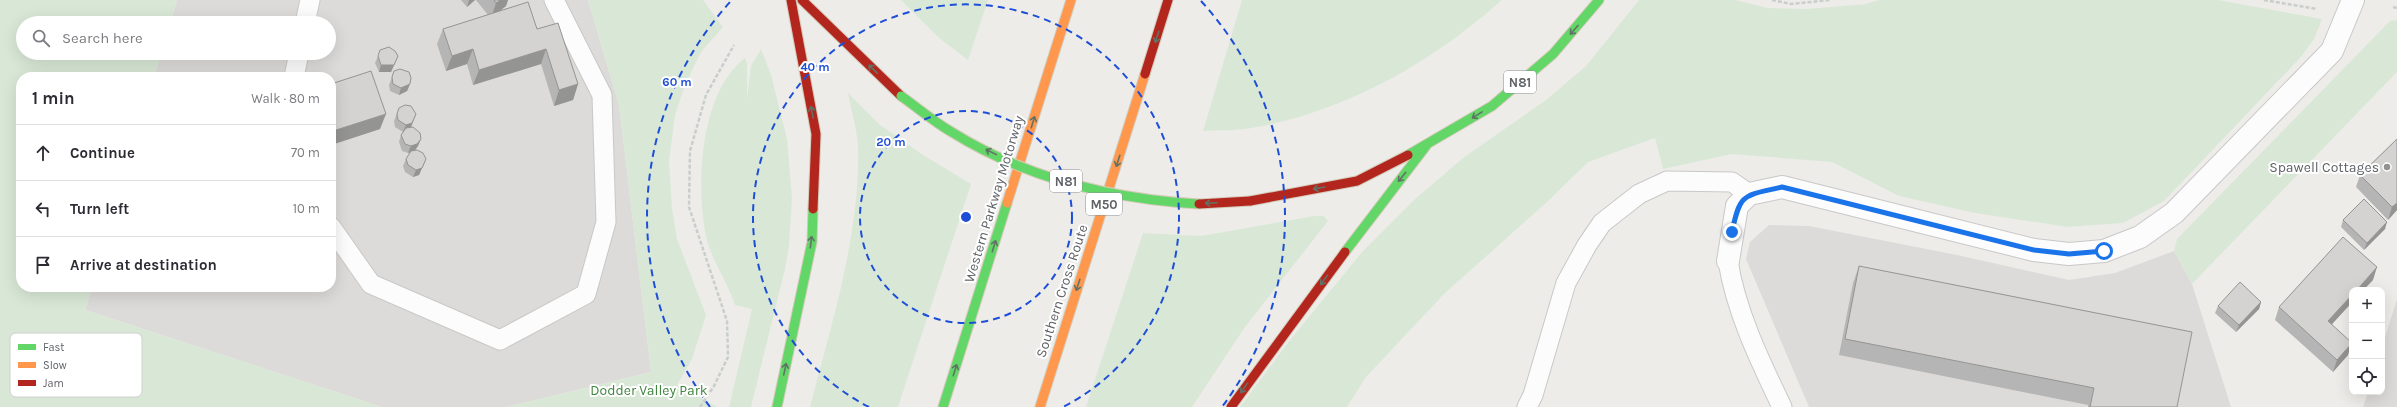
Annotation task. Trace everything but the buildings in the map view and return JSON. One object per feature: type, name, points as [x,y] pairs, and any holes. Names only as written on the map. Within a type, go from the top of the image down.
[{"type":"main road","points":[[777,407],[812,242],[816,134],[791,0]]},
{"type":"main road","name":"N81","points":[[802,0],[901,96],[957,136],[1026,170],[1090,188],[1148,199],[1198,204],[1250,201],[1357,182],[1426,146],[1492,106],[1553,54],[1599,0]]},
{"type":"main road","name":"Western Parkway Motorway","points":[[944,407],[1071,0]]},
{"type":"main road","name":"Southern Cross Route","points":[[1040,407],[1168,0]]},
{"type":"main road","points":[[1231,407],[1375,211],[1426,146]]},
{"type":"street","points":[[1728,261],[1737,206],[1749,194],[1782,187],[2034,250],[2069,254],[2104,251],[2140,237],[2174,213],[2332,51],[2353,0]]},
{"type":"lane","points":[[307,16],[310,0]]},
{"type":"lane","points":[[336,234],[371,284],[500,340],[586,294],[606,222],[602,95],[554,0]]},
{"type":"lane","points":[[295,72],[298,60]]},
{"type":"lane","points":[[1527,407],[1533,395],[1566,283],[1587,245],[1602,224],[1639,194],[1667,181],[1732,182],[1749,194]]},
{"type":"lane","points":[[1728,261],[1732,282],[1759,357],[1782,407]]},
{"type":"path","points":[[1772,0],[1791,4],[1830,0]]},
{"type":"path","points":[[2264,0],[2320,10]]},
{"type":"path","points":[[2393,7],[2397,8]]},
{"type":"path","points":[[700,407],[714,386],[728,357],[727,321],[689,207],[690,151],[706,95],[734,46]]},
{"type":"shaded area","points":[[177,0],[588,0],[619,105],[651,372],[507,407],[382,407],[85,310],[90,292],[336,292],[336,72],[155,72],[159,60],[336,60],[336,16],[172,16]]},
{"type":"shaded area","points":[[1769,225],[1809,226],[1957,255],[2069,280],[2115,273],[2174,251],[2192,284],[2231,407],[1809,407],[1746,259],[1750,242]]},
{"type":"shaded area","points":[[2397,299],[2397,407],[2363,407],[2367,395],[2385,395],[2385,337]]},
{"type":"green space","points":[[0,0],[177,0],[172,16],[16,16],[16,60],[159,60],[155,72],[16,72],[16,292],[90,292],[85,310],[382,407],[0,407]]},
{"type":"green space","name":"Dodder Valley Park","points":[[588,0],[703,0],[723,27],[701,52],[685,85],[675,115],[669,161],[672,208],[677,239],[706,315],[692,359],[677,385],[717,407],[507,407],[651,372],[619,105]]},
{"type":"green space","points":[[901,0],[988,0],[968,60],[938,37]]},
{"type":"green space","points":[[1242,0],[1502,0],[1445,45],[1415,65],[1383,83],[1350,98],[1316,112],[1281,122],[1245,129],[1203,131]]},
{"type":"green space","points":[[1639,0],[1735,0],[1768,8],[1807,9],[1866,4],[1879,0],[2218,0],[2322,19],[2314,39],[2300,58],[2164,201],[2123,223],[2068,227],[1975,213],[1899,196],[1832,162],[1732,154],[1663,169],[1655,138],[1588,162],[1546,203],[1445,293],[1366,377],[1347,407],[1240,407],[1290,340],[1362,252],[1415,199],[1463,158],[1546,100],[1586,66]]},
{"type":"green space","points":[[2397,20],[2397,72],[2192,284],[2174,251],[2177,239],[2390,21]]},
{"type":"green space","points":[[761,49],[771,75],[787,139],[792,198],[789,246],[785,269],[751,407],[729,407],[752,309],[735,305],[708,244],[701,198],[701,172],[709,118],[718,94],[730,74],[745,58],[747,63],[747,99],[751,66]]},
{"type":"green space","points":[[848,93],[880,125],[923,155],[971,184],[898,407],[810,407],[843,278],[854,213],[858,147]]},
{"type":"green space","points":[[1314,216],[1324,216],[1328,221],[1245,327],[1192,407],[1086,407],[1143,233],[1201,236]]},
{"type":"traffic: fast","points":[[1408,155],[1492,106],[1553,54],[1599,0]]},
{"type":"traffic: fast","points":[[901,96],[944,127],[1008,162],[1070,183],[1102,191],[1134,197],[1199,204]]},
{"type":"traffic: fast","points":[[1345,252],[1426,146]]},
{"type":"traffic: fast","points":[[943,407],[1007,203]]},
{"type":"traffic: fast","points":[[777,407],[812,242],[813,209]]},
{"type":"traffic: slow","points":[[1007,203],[1071,0]]},
{"type":"traffic: slow","points":[[1040,407],[1145,74]]},
{"type":"traffic: jam","points":[[791,0],[816,134],[813,209]]},
{"type":"traffic: jam","points":[[802,0],[901,96]]},
{"type":"traffic: jam","points":[[1145,74],[1168,0]]},
{"type":"traffic: jam","points":[[1250,201],[1357,181],[1408,155]]},
{"type":"traffic: jam","points":[[1199,204],[1250,201]]},
{"type":"traffic: jam","points":[[1231,407],[1345,252]]},
{"type":"place","name":"Spawell Cottages","points":[[2387,167]]},
{"type":"route","points":[[1732,232],[1737,206],[1749,194],[1782,187],[2034,250],[2069,254],[2104,251]]}]
